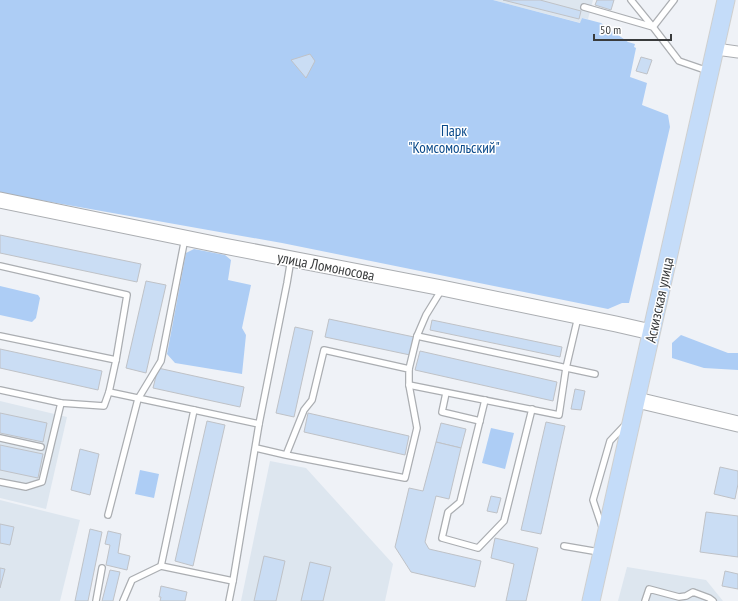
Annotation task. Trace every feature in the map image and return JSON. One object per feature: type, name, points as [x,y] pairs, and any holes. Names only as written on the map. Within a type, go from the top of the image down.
[{"type":"main road","name":"Аскизская улица","points":[[591,601],[726,0]]},
{"type":"street","points":[[716,49],[738,52]]},
{"type":"street","name":"улица Ломоносова","points":[[0,200],[442,288],[651,332]]},
{"type":"street","points":[[635,408],[738,424]]},
{"type":"lane","points":[[631,0],[679,61],[711,71]]},
{"type":"lane","points":[[653,27],[674,0]]},
{"type":"lane","points":[[584,7],[653,27]]},
{"type":"lane","points":[[108,515],[138,398],[161,361],[185,238]]},
{"type":"lane","points":[[229,601],[259,424],[291,259]]},
{"type":"lane","points":[[0,266],[127,295],[116,360],[109,392],[104,406],[60,403],[0,390]]},
{"type":"lane","points":[[256,448],[405,478],[417,428],[409,385],[409,369],[417,336],[426,315],[442,288]]},
{"type":"lane","points":[[409,385],[559,415],[566,368],[578,316]]},
{"type":"lane","points":[[0,336],[116,360]]},
{"type":"lane","points":[[417,336],[595,374]]},
{"type":"lane","points":[[286,455],[304,410],[312,400],[324,350],[409,369]]},
{"type":"lane","points":[[109,392],[259,424]]},
{"type":"lane","points":[[446,393],[442,412],[480,421]]},
{"type":"lane","points":[[485,400],[460,502],[448,512],[442,538],[478,548],[504,521],[532,409]]},
{"type":"lane","points":[[0,482],[26,487],[42,482],[60,403]]},
{"type":"lane","points":[[161,566],[194,410]]},
{"type":"lane","points":[[0,438],[41,447]]},
{"type":"lane","points":[[564,546],[603,545]]},
{"type":"lane","points":[[123,601],[132,580],[161,566],[233,581]]},
{"type":"lane","points":[[96,601],[102,568]]},
{"type":"lane","points":[[645,601],[649,590],[685,598],[693,592],[713,601]]},
{"type":"shaded area","points":[[493,0],[593,0],[588,19],[582,18],[581,23]]},
{"type":"shaded area","points":[[0,401],[67,417],[46,509],[0,498]]},
{"type":"shaded area","points":[[270,461],[306,468],[393,564],[385,601],[241,601]]},
{"type":"shaded area","points":[[0,500],[80,520],[60,601],[0,601]]},
{"type":"shaded area","points":[[627,567],[706,580],[723,601],[618,601]]},
{"type":"green space","name":"Парк \"Комсомольский\"","points":[[0,0],[493,0],[580,23],[582,18],[601,23],[628,42],[635,44],[634,47],[636,48],[630,77],[647,83],[642,105],[668,115],[670,127],[629,303],[622,303],[608,309],[282,243],[0,193]]},
{"type":"green space","points":[[194,249],[225,255],[231,260],[228,280],[251,285],[242,328],[246,335],[242,374],[175,363],[167,354],[186,253]]},
{"type":"green space","points":[[0,286],[38,295],[40,298],[36,318],[32,322],[0,315]]},
{"type":"green space","points":[[681,335],[728,353],[738,353],[738,370],[704,368],[672,358],[672,343]]},
{"type":"green space","points":[[491,428],[514,433],[505,469],[482,463]]},
{"type":"green space","points":[[140,470],[159,474],[154,498],[135,494]]},
{"type":"building","points":[[503,0],[540,0],[581,11],[579,19]]},
{"type":"building","points":[[597,0],[614,0],[611,10],[595,5]]},
{"type":"building","points":[[310,54],[315,61],[306,78],[291,60]]},
{"type":"building","points":[[641,57],[652,60],[647,74],[636,71]]},
{"type":"building","points":[[0,235],[141,264],[137,282],[0,253]]},
{"type":"building","points":[[146,281],[166,285],[146,373],[126,368]]},
{"type":"building","points":[[329,319],[414,337],[410,355],[325,337]]},
{"type":"building","points":[[432,320],[562,347],[560,357],[430,330]]},
{"type":"building","points":[[295,327],[313,331],[294,417],[276,413]]},
{"type":"building","points":[[0,349],[102,371],[98,390],[0,368]]},
{"type":"building","points":[[420,351],[557,382],[553,401],[415,370]]},
{"type":"building","points":[[158,368],[244,387],[240,407],[153,388]]},
{"type":"building","points":[[575,389],[585,391],[581,410],[571,409]]},
{"type":"building","points":[[0,413],[47,423],[43,442],[0,433]]},
{"type":"building","points":[[308,413],[409,436],[405,455],[304,432]]},
{"type":"building","points":[[207,421],[225,425],[193,566],[175,561]]},
{"type":"building","points":[[546,422],[565,426],[541,534],[521,530]]},
{"type":"building","points":[[441,423],[466,429],[461,448],[436,442]]},
{"type":"building","points":[[436,442],[461,448],[449,499],[436,496],[425,542],[429,549],[481,561],[475,587],[411,572],[395,547],[409,488],[423,491]]},
{"type":"building","points":[[0,445],[43,454],[38,478],[0,470]]},
{"type":"building","points":[[80,449],[99,454],[90,495],[71,490]]},
{"type":"building","points":[[720,467],[738,471],[738,484],[735,499],[714,494]]},
{"type":"building","points":[[491,496],[501,498],[497,513],[487,511]]},
{"type":"building","points":[[706,512],[738,516],[738,557],[700,552]]},
{"type":"building","points":[[0,524],[14,527],[10,545],[0,543]]},
{"type":"building","points":[[90,529],[102,532],[88,601],[75,601]]},
{"type":"building","points":[[108,531],[121,534],[118,553],[130,556],[127,570],[106,565],[110,545],[105,544]]},
{"type":"building","points":[[495,538],[538,548],[526,601],[506,601],[514,564],[491,558]]},
{"type":"building","points":[[264,556],[285,561],[276,601],[254,601]]},
{"type":"building","points":[[310,562],[331,567],[323,601],[301,601]]},
{"type":"building","points":[[0,568],[5,569],[0,588]]},
{"type":"building","points":[[110,570],[120,572],[113,601],[102,601]]},
{"type":"building","points":[[725,571],[738,574],[738,589],[722,586]]},
{"type":"building","points":[[161,586],[187,592],[185,601],[160,601],[161,597],[159,597]]}]
